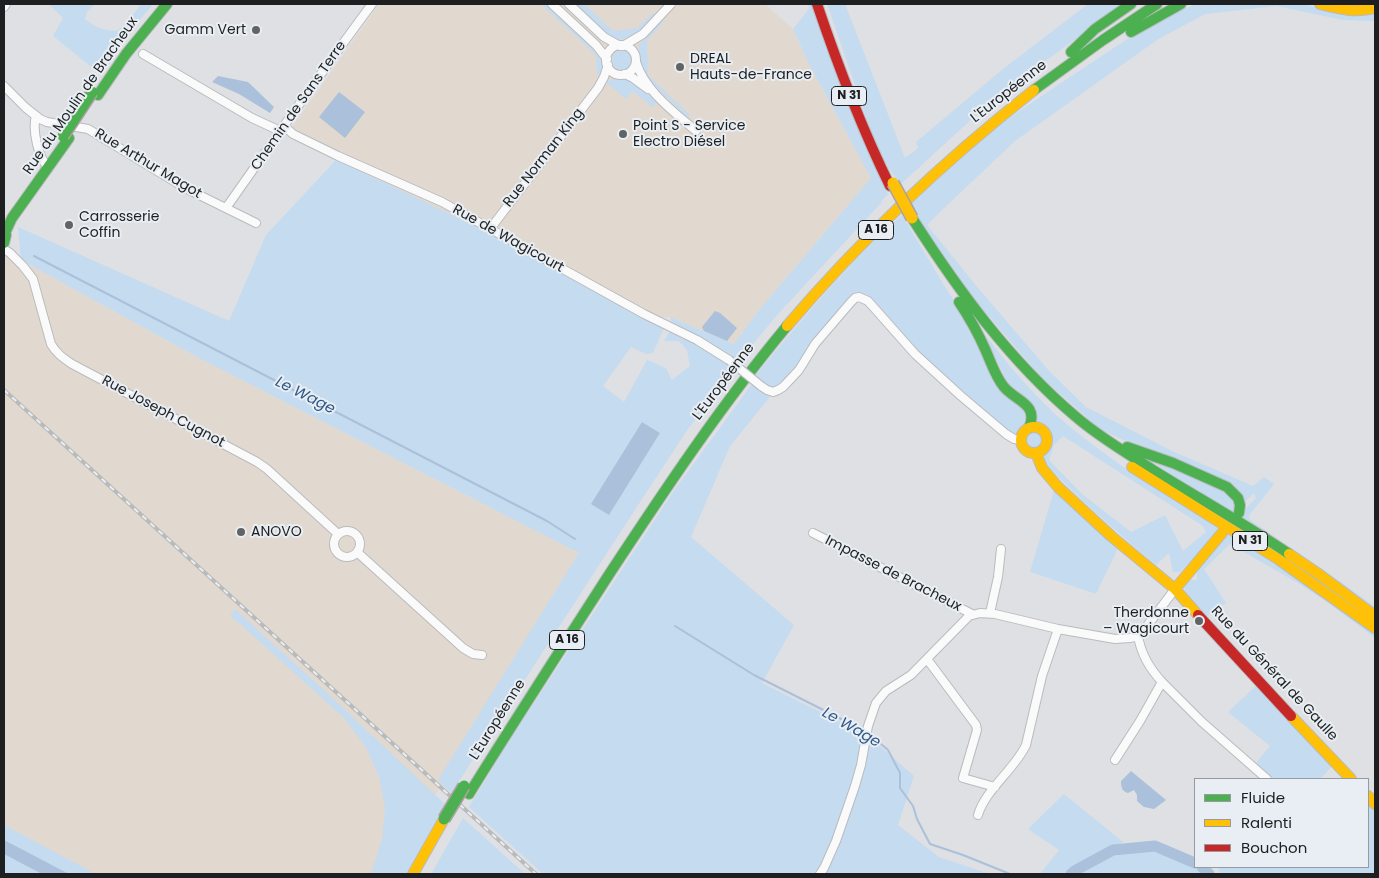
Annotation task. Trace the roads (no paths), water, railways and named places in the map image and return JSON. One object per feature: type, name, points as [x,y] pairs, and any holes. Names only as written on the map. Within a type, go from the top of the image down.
[{"type":"main road","name":"Rue du Moulin de Bracheux","points":[[5,238],[12,218],[46,166],[125,46],[158,4]]},
{"type":"main road","name":"Rue du Moulin de Bracheux","points":[[95,94],[167,4]]},
{"type":"main road","name":"N 31","points":[[817,4],[858,117],[891,184],[940,270],[980,324],[1011,361],[1083,431],[1144,475],[1284,563],[1375,628]]},
{"type":"main road","name":"N 31","points":[[821,4],[859,110],[891,184]]},
{"type":"main road","points":[[1071,52],[1100,25],[1131,4]]},
{"type":"main road","name":"L'Européenne","points":[[413,874],[448,822],[519,698],[661,480],[724,392],[775,327],[837,257],[905,189],[986,118],[1071,52],[1141,4]]},
{"type":"main road","name":"L'Européenne","points":[[467,789],[534,691],[658,500],[757,363],[811,298],[871,234],[940,169],[1008,110],[1091,48],[1158,4]]},
{"type":"main road","points":[[1008,110],[1038,93],[1136,28],[1181,4]]},
{"type":"main road","points":[[1320,4],[1353,11],[1375,8]]},
{"type":"main road","points":[[1352,4],[1367,4]]},
{"type":"main road","name":"Rue du Moulin de Bracheux","points":[[4,215],[46,166]]},
{"type":"main road","name":"N 31","points":[[911,220],[976,311],[1009,350],[1081,422],[1115,446],[1280,548],[1375,616]]},
{"type":"main road","points":[[940,270],[977,332],[1002,384],[1012,396],[1028,406],[1033,412],[1033,419],[1021,440],[1026,450],[1036,453],[1045,446],[1046,435],[1036,427],[1029,428]]},
{"type":"main road","points":[[1052,395],[1098,430],[1119,443],[1178,465],[1227,487],[1240,502],[1238,513]]},
{"type":"main road","name":"Rue du Général de Gaulle","points":[[1036,453],[1042,468],[1066,495],[1111,536],[1175,589],[1245,667],[1350,778]]},
{"type":"main road","points":[[1175,589],[1222,533]]},
{"type":"main road","name":"L'Européenne","points":[[423,874],[448,822]]},
{"type":"street","name":"Chemin de Sans Terre","points":[[226,208],[372,4]]},
{"type":"street","points":[[552,4],[596,45],[612,72],[633,78],[658,96]]},
{"type":"street","points":[[569,4],[604,37],[630,48],[644,80],[658,96],[696,131]]},
{"type":"street","points":[[622,74],[633,69],[637,46],[643,34],[671,4]]},
{"type":"street","points":[[607,62],[611,50],[643,34]]},
{"type":"street","name":"Rue de Wagicourt","points":[[143,54],[252,118],[282,129],[345,160],[434,198],[644,314],[697,340],[729,360],[767,390],[773,392],[783,387],[801,368],[815,344],[851,302],[857,297],[862,298],[871,304],[915,354],[956,391],[1006,434],[1014,439],[1021,440]]},
{"type":"street","name":"Rue Norman King","points":[[490,229],[598,88],[604,77],[607,62]]},
{"type":"street","name":"Rue Norman King","points":[[598,88],[609,79],[622,74]]},
{"type":"street","name":"Rue Arthur Magot","points":[[4,86],[36,116],[48,122],[88,129],[171,180],[256,223]]},
{"type":"street","points":[[36,116],[34,129],[40,154],[46,166]]},
{"type":"street","name":"Rue Joseph Cugnot","points":[[5,238],[31,276],[51,344],[57,353],[72,364],[257,462],[338,534],[349,531],[357,535],[360,543],[357,552]]},
{"type":"street","name":"Impasse de Bracheux","points":[[813,533],[972,614]]},
{"type":"street","points":[[338,534],[334,544],[338,553],[342,556],[352,556],[357,552],[463,648],[473,654],[482,655]]},
{"type":"street","points":[[990,613],[998,577],[1001,549]]},
{"type":"street","points":[[820,874],[836,842],[855,786],[868,726],[880,696],[908,677],[972,614],[990,613],[1058,629],[1115,639],[1130,638],[1138,636],[1147,627],[1175,589]]},
{"type":"street","points":[[978,815],[983,802],[1026,745],[1042,676],[1058,629]]},
{"type":"street","points":[[1138,636],[1144,657],[1162,682],[1202,722],[1265,778]]},
{"type":"street","points":[[927,659],[976,725],[977,730],[963,778],[995,787]]},
{"type":"street","points":[[1115,760],[1162,682]]},
{"type":"waterway","name":"Le Wage","points":[[34,256],[547,521],[575,539]]},
{"type":"waterway","name":"Le Wage","points":[[675,626],[754,675],[865,731]]},
{"type":"waterway","name":"Le Wage","points":[[869,734],[888,750],[900,773],[900,788],[913,806],[917,819],[930,844],[1010,874]]},
{"type":"waterway","points":[[1071,874],[1113,850],[1155,846],[1194,863]]},
{"type":"waterway","points":[[1203,868],[1209,874]]},
{"type":"railway","points":[[4,390],[536,874]]},
{"type":"place","name":"Gamm Vert","points":[[256,30]]},
{"type":"place","name":"DREAL Hauts-de-France","points":[[680,67]]},
{"type":"place","name":"Point S - Service Electro Diésel","points":[[623,134]]},
{"type":"place","name":"Carrosserie Coffin","points":[[69,225]]},
{"type":"place","name":"ANOVO","points":[[241,532]]},
{"type":"place","name":"Therdonne – Wagicourt","points":[[1199,621]]}]
